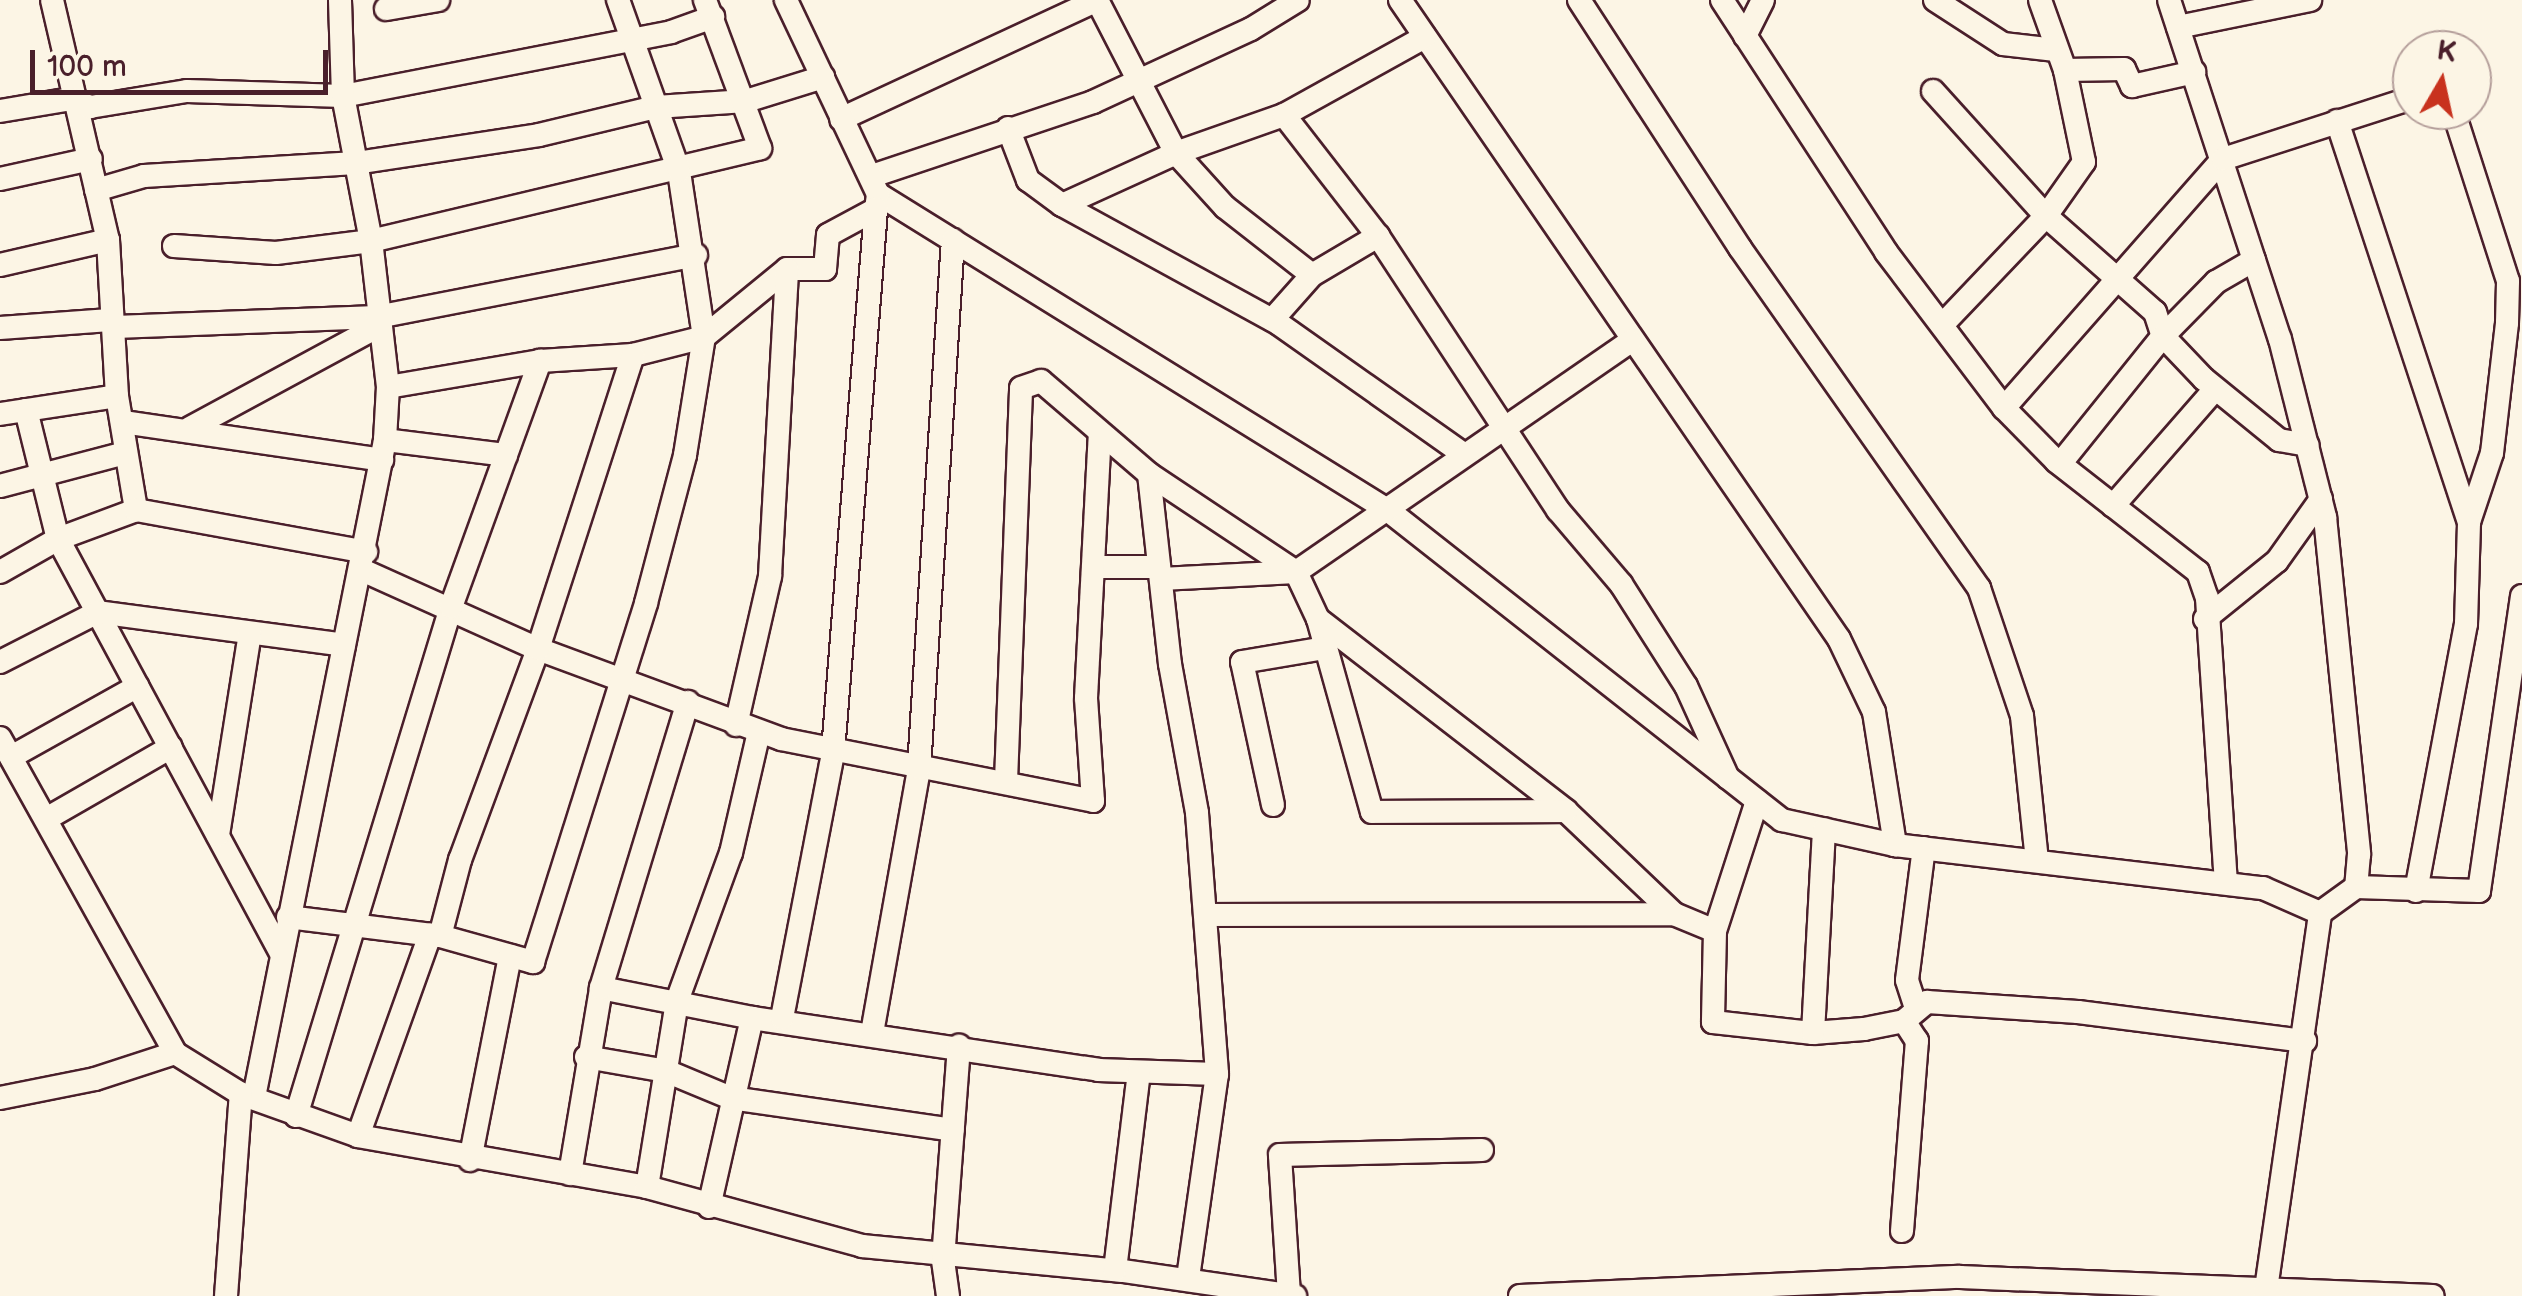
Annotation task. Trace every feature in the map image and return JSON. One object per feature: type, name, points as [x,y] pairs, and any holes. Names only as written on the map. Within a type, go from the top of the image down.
[{"type":"street","points":[[52,0],[72,99],[91,160],[108,240],[117,396],[136,510]]},
{"type":"street","points":[[226,1296],[248,1095],[364,561],[383,450],[388,387],[371,241],[342,96],[340,0]]},
{"type":"street","points":[[386,9],[438,0]]},
{"type":"street","points":[[288,918],[435,935],[533,962],[685,455],[704,336],[696,255],[678,172],[618,0]]},
{"type":"street","points":[[782,1018],[834,752],[876,193],[786,0]]},
{"type":"street","points":[[841,118],[1097,0],[1176,153],[1225,207],[1312,275]]},
{"type":"street","points":[[388,387],[540,361],[633,355],[704,336],[787,269],[824,269],[828,235],[876,193],[1008,128],[1093,102],[1251,29],[1298,0]]},
{"type":"street","points":[[1400,0],[1630,342],[1839,639],[1874,712],[1895,844]]},
{"type":"street","points":[[1579,0],[1740,248],[1979,588],[2022,716],[2037,860]]},
{"type":"street","points":[[1722,0],[1886,252],[1944,323],[2004,408],[2060,464],[2198,572],[2226,882]]},
{"type":"street","points":[[1745,36],[1764,0]]},
{"type":"street","points":[[1935,0],[2004,44],[2061,60],[2124,69],[2132,86],[2194,72]]},
{"type":"street","points":[[1944,323],[2046,216],[2084,162],[2061,60],[2040,0]]},
{"type":"street","points":[[2169,0],[2254,260],[2321,499],[2339,631],[2359,854],[2356,887]]},
{"type":"street","points":[[2178,27],[2310,0]]},
{"type":"street","points":[[0,111],[72,99],[90,107],[187,91],[342,96],[632,40],[713,6],[760,148],[678,172],[371,241],[276,253],[174,246]]},
{"type":"street","points":[[1062,205],[1176,153],[1284,116],[1425,37]]},
{"type":"street","points":[[96,190],[144,176],[356,163],[539,135],[656,106],[746,100],[823,77]]},
{"type":"street","points":[[1933,91],[2046,216],[2155,312],[2163,336],[2214,389],[2279,440],[2308,444]]},
{"type":"street","points":[[2004,408],[2223,159],[2392,104]]},
{"type":"street","points":[[1284,116],[1378,236],[1558,510],[1621,584],[1686,686],[1728,778]]},
{"type":"street","points":[[2337,121],[2469,522]]},
{"type":"street","points":[[1008,128],[1028,180],[1062,205],[1272,320],[1463,454]]},
{"type":"street","points":[[2416,891],[2466,624],[2469,522],[2492,453],[2508,281],[2459,130]]},
{"type":"street","points":[[0,179],[91,160]]},
{"type":"street","points":[[876,193],[1389,512],[1782,820],[1895,844],[2263,888],[2320,913]]},
{"type":"street","points":[[1272,320],[1312,275],[1378,236]]},
{"type":"street","points":[[0,265],[108,240]]},
{"type":"street","points":[[872,1033],[919,768],[953,240]]},
{"type":"street","points":[[0,328],[378,322],[696,255]]},
{"type":"street","points":[[2060,464],[2163,336],[2216,282],[2254,260]]},
{"type":"street","points":[[647,1187],[677,1002],[731,853],[770,576],[787,269]]},
{"type":"street","points":[[190,428],[378,322]]},
{"type":"street","points":[[1094,567],[1160,573],[1296,572],[1389,512],[1500,426],[1630,342]]},
{"type":"street","points":[[358,1136],[538,649],[633,355]]},
{"type":"street","points":[[296,1116],[358,928],[451,606],[540,361]]},
{"type":"street","points":[[1006,781],[1021,388],[1041,381],[1149,474],[1296,572],[1318,619],[1372,812],[1566,811]]},
{"type":"street","points":[[2114,506],[2214,389]]},
{"type":"street","points":[[0,414],[117,396]]},
{"type":"street","points":[[26,410],[58,539],[280,952]]},
{"type":"street","points":[[123,422],[383,450],[506,456]]},
{"type":"street","points":[[0,572],[58,539],[136,510],[364,561],[538,649],[621,675],[748,728],[834,752],[1006,781],[1093,801],[1086,698],[1100,435]]},
{"type":"street","points":[[0,486],[125,453]]},
{"type":"street","points":[[1149,474],[1206,915],[1217,1074],[1188,1278]]},
{"type":"street","points":[[2205,619],[2277,561],[2321,499]]},
{"type":"street","points":[[2266,1292],[2305,1041],[2320,913],[2356,887],[2479,891],[2522,596]]},
{"type":"street","points":[[0,662],[98,612],[344,645]]},
{"type":"street","points":[[1318,619],[1566,811],[1674,914],[1715,931]]},
{"type":"street","points":[[218,835],[250,634]]},
{"type":"street","points":[[1273,806],[1242,662],[1324,648]]},
{"type":"street","points":[[138,686],[6,748],[175,1052],[248,1095],[296,1116],[358,1136],[470,1160],[647,1187],[862,1246],[943,1259],[1188,1278],[1292,1296],[1280,1155],[1482,1150]]},
{"type":"street","points":[[570,1174],[586,1057],[602,988],[688,702]]},
{"type":"street","points":[[46,819],[171,747]]},
{"type":"street","points":[[1756,801],[1715,931],[1713,1022],[1813,1033],[1909,1013],[2078,1012],[2305,1041]]},
{"type":"street","points":[[1813,1033],[1824,829]]},
{"type":"street","points":[[1902,1231],[1917,1042],[1909,1013],[1907,980],[1924,848]]},
{"type":"street","points":[[1206,915],[1674,914]]},
{"type":"street","points":[[470,1160],[510,956]]},
{"type":"street","points":[[602,988],[752,1018],[782,1018],[1139,1072],[1217,1074]]},
{"type":"street","points":[[710,1207],[731,1098],[752,1018]]},
{"type":"street","points":[[948,1296],[943,1259],[959,1046]]},
{"type":"street","points":[[0,1098],[94,1079],[175,1052]]},
{"type":"street","points":[[586,1057],[666,1071],[731,1098],[952,1130]]},
{"type":"street","points":[[1114,1270],[1139,1072]]},
{"type":"street","points":[[1520,1296],[1960,1277],[2433,1296]]}]
